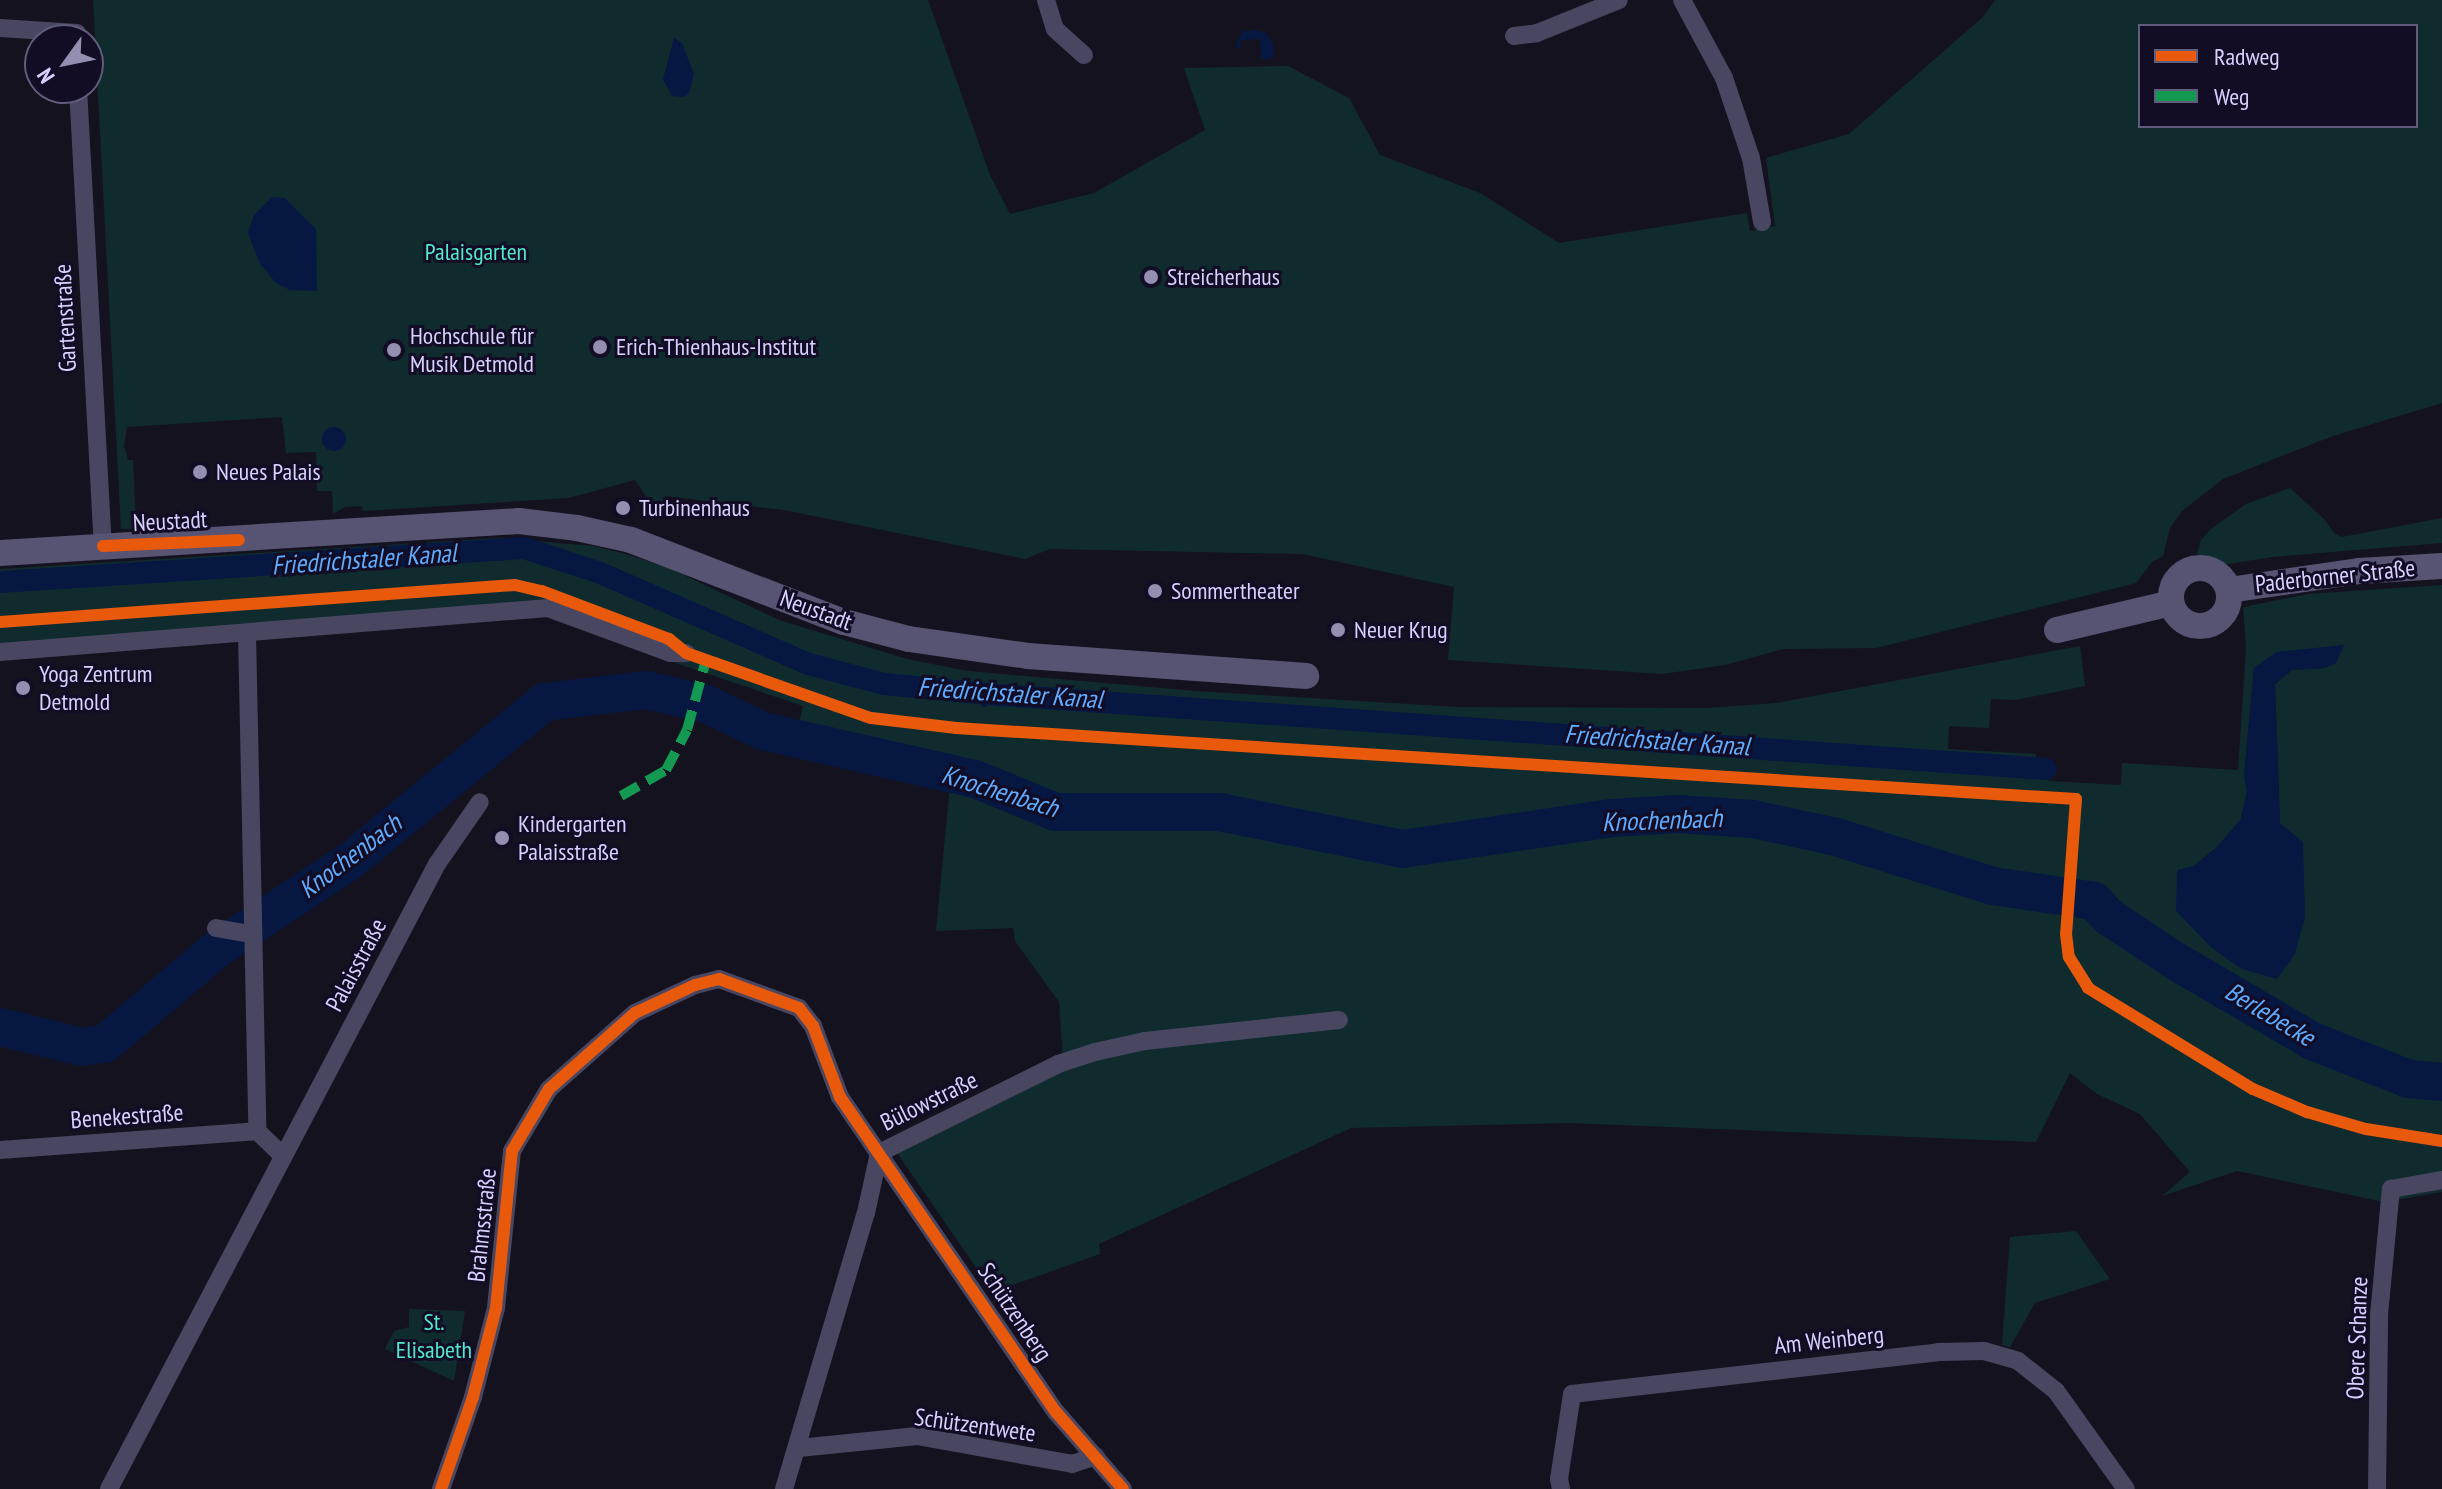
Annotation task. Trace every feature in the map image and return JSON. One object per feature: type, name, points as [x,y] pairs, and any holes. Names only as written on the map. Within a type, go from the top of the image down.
[{"type":"main road","name":"Neustadt","points":[[0,553],[519,521],[559,525],[631,540],[844,622],[909,639],[1028,656],[1306,676]]},
{"type":"main road","name":"Paderborner Straße","points":[[2229,590],[2359,571],[2442,566]]},
{"type":"main road","name":"Paderborner Straße","points":[[2194,568],[2212,570],[2226,582],[2229,590],[2229,600],[2222,617],[2206,626],[2188,624],[2175,612],[2171,603],[2173,585],[2178,577],[2194,568]]},
{"type":"main road","points":[[2057,630],[2171,603]]},
{"type":"street","points":[[1046,0],[1055,29],[1084,55]]},
{"type":"street","points":[[1514,36],[1537,33],[1619,0]]},
{"type":"street","points":[[1682,0],[1724,78],[1751,158],[1762,222]]},
{"type":"street","points":[[0,28],[24,30]]},
{"type":"street","name":"Gartenstraße","points":[[79,104],[103,546]]},
{"type":"street","points":[[0,652],[548,608],[670,653],[686,653]]},
{"type":"street","points":[[247,633],[257,1131],[282,1155]]},
{"type":"street","name":"Palaisstraße","points":[[109,1489],[437,864],[480,802]]},
{"type":"street","points":[[216,928],[251,926]]},
{"type":"street","name":"Brahmsstraße","points":[[441,1489],[473,1397],[496,1308],[512,1151],[549,1089],[635,1013],[695,985],[719,979],[799,1008],[813,1026],[840,1097],[879,1153]]},
{"type":"street","name":"Bülowstraße","points":[[784,1489],[799,1448],[866,1213],[879,1153],[1058,1064],[1095,1052],[1145,1041],[1339,1020]]},
{"type":"street","name":"Benekestraße","points":[[0,1150],[257,1131]]},
{"type":"street","name":"Schützenberg","points":[[879,1153],[1056,1412],[1123,1489]]},
{"type":"street","name":"Obere Schanze","points":[[2377,1489],[2379,1315],[2391,1189],[2442,1180]]},
{"type":"street","name":"Am Weinberg","points":[[1561,1489],[1559,1479],[1572,1394],[1907,1356],[1984,1351],[2018,1361],[2056,1391],[2126,1489]]},
{"type":"street","name":"Schützentwete","points":[[799,1448],[917,1436],[1072,1464],[1096,1456]]},
{"type":"green space","name":"Palaisgarten","points":[[93,0],[928,0],[990,175],[1010,214],[1094,193],[1205,130],[1184,68],[1288,66],[1349,98],[1380,155],[1480,193],[1559,243],[1747,213],[1750,231],[1775,226],[1766,158],[1849,134],[1983,17],[1995,0],[2442,0],[2442,403],[2333,436],[2223,479],[2182,511],[2170,528],[2163,556],[2152,562],[2136,583],[1876,648],[1783,649],[1725,665],[1662,674],[1448,660],[1454,587],[1303,554],[1050,549],[1025,559],[784,510],[665,496],[664,505],[651,504],[635,480],[568,498],[363,511],[362,506],[345,507],[333,514],[332,491],[317,491],[316,452],[286,453],[282,417],[127,427],[124,446],[128,460],[133,460],[136,529],[121,529],[99,104],[104,104],[104,24],[94,24]]},
{"type":"green space","points":[[2290,488],[2324,519],[2334,533],[2342,537],[2442,518],[2442,543],[2272,557],[2216,566],[2197,554],[2201,540],[2211,529],[2246,504]]},
{"type":"green space","points":[[498,538],[594,546],[671,569],[779,620],[907,659],[968,671],[1196,691],[1457,707],[1707,708],[1776,703],[2080,646],[2085,686],[2016,700],[1991,699],[1989,728],[1949,726],[1948,749],[2036,754],[2036,762],[2048,763],[2048,781],[2121,785],[2122,763],[2238,770],[2246,648],[2243,607],[2308,594],[2442,585],[2442,1192],[2384,1202],[2237,1171],[2162,1196],[2190,1172],[2140,1114],[2097,1094],[2070,1073],[2036,1142],[1569,1123],[1351,1128],[1099,1244],[1100,1254],[993,1292],[895,1150],[1063,1058],[1059,1002],[1015,941],[1013,928],[936,931],[950,785],[924,784],[793,750],[803,706],[670,661],[548,611],[0,646],[0,569]],"holes":[[[2344,645],[2335,663],[2324,668],[2292,670],[2275,684],[2280,823],[2176,911],[2194,866],[2217,847],[2241,819],[2247,791],[2244,776],[2254,668]]]},
{"type":"green space","points":[[2076,1231],[2110,1279],[2035,1303],[2010,1347],[2002,1345],[2010,1237]]},
{"type":"green space","name":"St. Elisabeth","points":[[409,1309],[465,1311],[454,1381],[385,1349],[394,1331],[409,1327]]},
{"type":"water","points":[[1243,31],[1266,33],[1273,43],[1274,56],[1270,60],[1261,58],[1260,39],[1241,40],[1240,49],[1235,47]]},
{"type":"water","points":[[674,38],[682,43],[694,74],[689,94],[683,97],[672,96],[663,79]]},
{"type":"water","points":[[272,197],[285,198],[316,229],[317,291],[290,290],[276,283],[260,264],[248,233],[254,215]]},
{"type":"water","points":[[334,427],[342,431],[346,439],[342,447],[334,451],[326,447],[322,439],[326,431]]},
{"type":"water","points":[[2344,645],[2336,663],[2324,668],[2292,670],[2275,684],[2280,823],[2303,842],[2305,917],[2295,954],[2277,979],[2242,969],[2213,949],[2176,911],[2177,870],[2194,866],[2217,847],[2241,819],[2247,791],[2244,776],[2254,668],[2276,652]]},
{"type":"waterway","name":"Friedrichstaler Kanal","points":[[0,582],[524,548],[598,572],[809,664],[884,684],[987,694],[2045,769]]},
{"type":"waterway","name":"Knochenbach","points":[[0,1027],[82,1047],[106,1043],[217,949],[350,861],[544,702],[646,690],[706,704],[763,731],[975,779],[1056,812],[1219,812],[1402,849],[1613,818],[1677,814],[1753,819],[1836,837],[1993,886],[2094,901],[2109,917],[2177,962],[2312,1041],[2409,1079],[2442,1082]]},
{"type":"waterway","points":[[984,704],[987,694]]},
{"type":"marked path","points":[[621,796],[666,770],[687,730],[706,660]]},
{"type":"cycle path","points":[[103,546],[239,540]]},
{"type":"cycle path","points":[[0,622],[515,585],[542,591],[669,639],[686,653],[871,718],[956,728],[2076,799],[2066,934],[2069,957],[2088,988],[2253,1089],[2307,1112],[2366,1129],[2442,1141]]},
{"type":"cycle path","points":[[441,1489],[473,1397],[496,1308],[512,1151],[549,1089],[635,1013],[695,985],[719,979],[799,1008],[813,1026],[840,1097],[1056,1412],[1123,1489]]},
{"type":"place","name":"Streicherhaus","points":[[1151,277]]},
{"type":"place","name":"Erich-Thienhaus-Institut","points":[[600,347]]},
{"type":"place","name":"Hochschule für Musik Detmold","points":[[394,350]]},
{"type":"place","name":"Neues Palais","points":[[200,472]]},
{"type":"place","name":"Turbinenhaus","points":[[623,508]]},
{"type":"place","name":"Sommertheater","points":[[1155,591]]},
{"type":"place","name":"Neuer Krug","points":[[1338,630]]},
{"type":"place","name":"Yoga Zentrum Detmold","points":[[23,688]]},
{"type":"place","name":"Kindergarten Palaisstraße","points":[[502,838]]},
{"type":"water label","name":"Berlebecke","points":[[2270,1014]]}]
